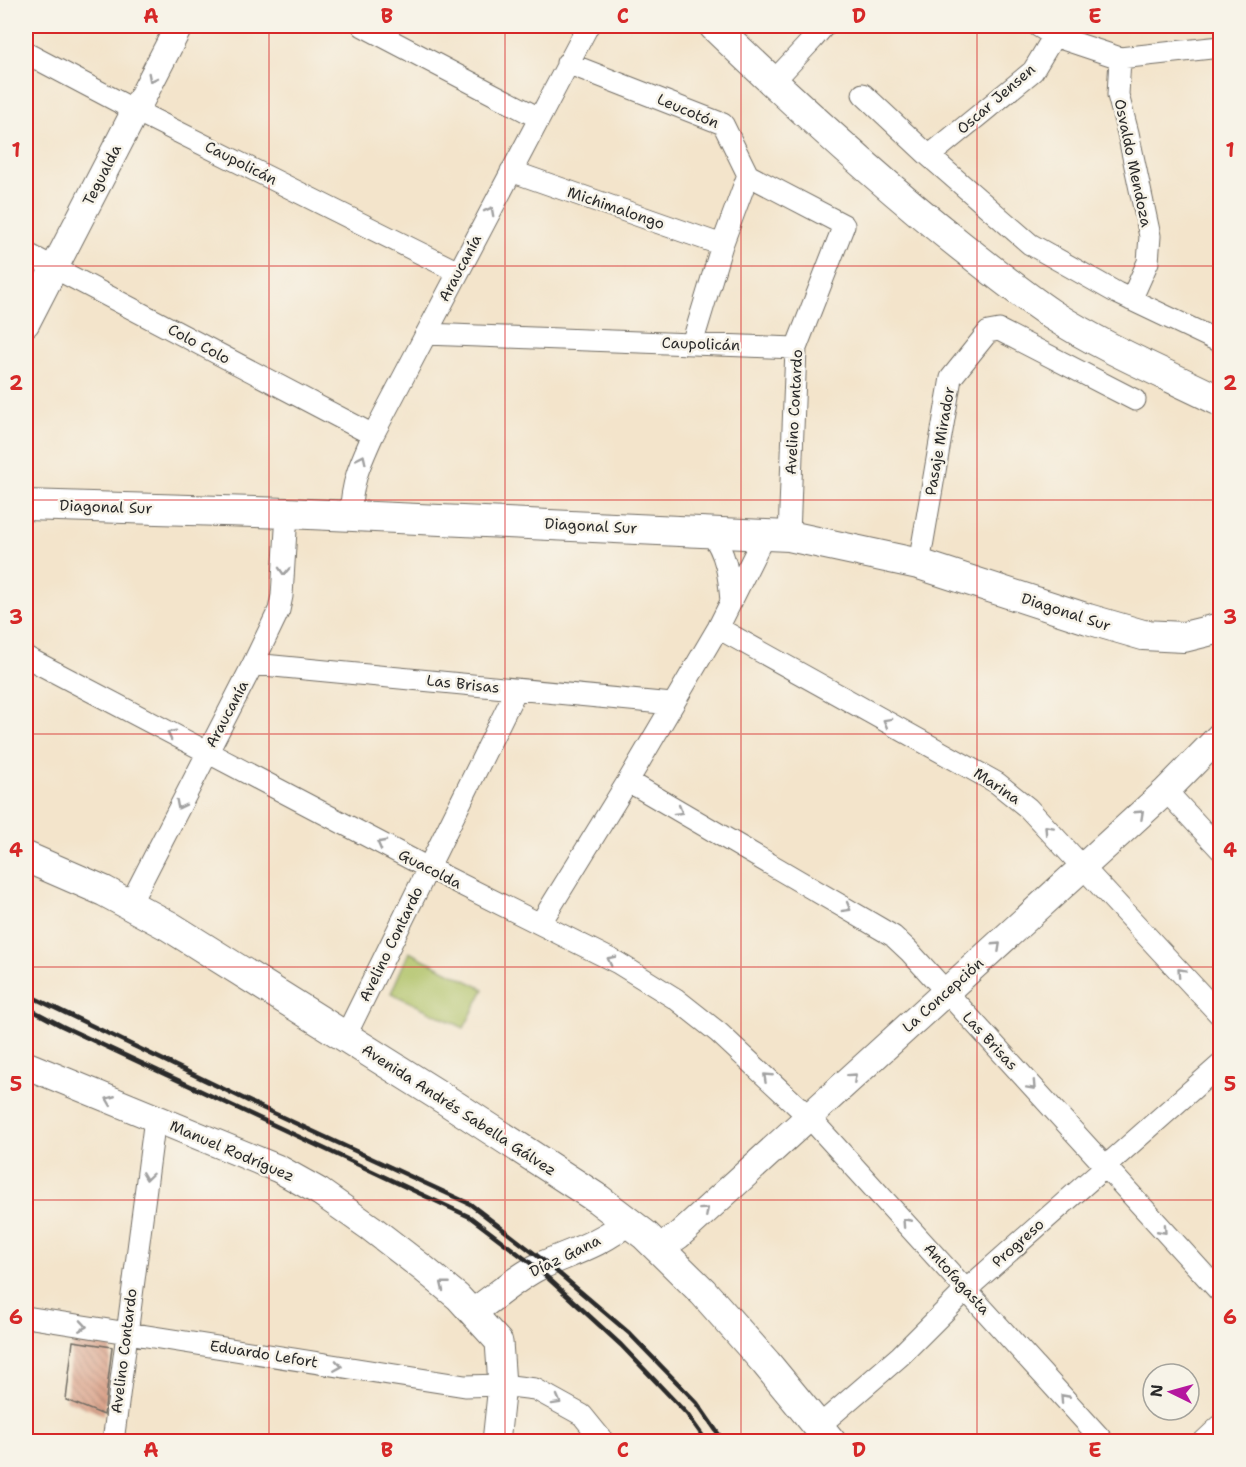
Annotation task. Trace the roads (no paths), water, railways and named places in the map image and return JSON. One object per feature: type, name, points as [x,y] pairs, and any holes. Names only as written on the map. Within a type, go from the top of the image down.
[{"type":"main road","points":[[714,26],[807,115],[891,189],[1026,297],[1081,333],[1221,401]]},
{"type":"main road","name":"Diagonal Sur","points":[[26,505],[287,513],[777,535],[919,564],[1143,635],[1184,637],[1221,628]]},
{"type":"main road","name":"Avenida Andrés Sabella Gálvez","points":[[26,857],[104,891],[169,926],[598,1198],[660,1248],[703,1292],[825,1433]]},
{"type":"street","name":"Tegualda","points":[[26,323],[178,26]]},
{"type":"street","points":[[363,26],[539,118]]},
{"type":"street","name":"Araucanía","points":[[350,516],[354,480],[374,435],[588,26]]},
{"type":"street","points":[[773,82],[824,26]]},
{"type":"street","points":[[1046,31],[1120,58],[1221,47]]},
{"type":"street","name":"Oscar Jensen","points":[[930,156],[1033,71],[1046,31]]},
{"type":"street","name":"Caupolicán","points":[[26,53],[136,111],[458,272]]},
{"type":"street","name":"Osvaldo Mendoza","points":[[1120,58],[1118,95],[1150,236],[1148,262],[1131,300]]},
{"type":"street","name":"Leucotón","points":[[567,63],[723,124],[748,175]]},
{"type":"street","points":[[864,94],[1030,244],[1131,300],[1221,342]]},
{"type":"street","name":"Michimalongo","points":[[511,171],[722,244]]},
{"type":"street","points":[[692,344],[722,244],[748,175]]},
{"type":"street","name":"Avelino Contardo","points":[[540,924],[628,782],[731,602],[777,535],[795,348],[844,225],[748,175]]},
{"type":"street","name":"Colo Colo","points":[[26,253],[374,435]]},
{"type":"street","name":"Pasaje Mirador","points":[[919,564],[951,378],[988,332],[999,330],[1135,400]]},
{"type":"street","name":"Caupolicán","points":[[426,334],[795,348]]},
{"type":"street","name":"Araucanía","points":[[130,904],[279,610],[282,596],[287,513]]},
{"type":"street","points":[[710,532],[722,551],[727,567],[731,602]]},
{"type":"street","name":"Marina","points":[[718,628],[997,783],[1028,808],[1221,1015]]},
{"type":"street","name":"Guacolda","points":[[26,657],[428,868],[618,963],[676,999],[719,1033],[809,1117]]},
{"type":"street","name":"Las Brisas","points":[[253,664],[672,704]]},
{"type":"street","name":"Avelino Contardo","points":[[345,1037],[516,690]]},
{"type":"street","name":"La Concepción","points":[[660,1248],[679,1235],[946,993],[1166,790],[1221,736]]},
{"type":"street","name":"Las Brisas","points":[[628,782],[893,936],[1221,1292]]},
{"type":"street","points":[[1166,790],[1221,849]]},
{"type":"street","name":"Manuel Rodríguez","points":[[26,1065],[279,1169],[320,1192],[371,1228],[458,1296],[499,1342],[502,1385]]},
{"type":"street","name":"Progreso","points":[[825,1433],[967,1289],[1221,1065]]},
{"type":"street","name":"Antofagasta","points":[[809,1117],[1104,1442]]},
{"type":"street","name":"Avelino Contardo","points":[[114,1442],[126,1332],[155,1118]]},
{"type":"street","name":"Díaz Gana","points":[[473,1312],[537,1268],[577,1252],[628,1221]]},
{"type":"street","name":"Eduardo Lefort","points":[[26,1317],[465,1386],[502,1385]]},
{"type":"street","points":[[496,1442],[502,1385],[535,1389],[582,1415],[604,1442]]},
{"type":"street","points":[[1203,1442],[1221,1426]]},
{"type":"railway","points":[[26,994],[269,1111],[470,1204],[548,1264],[629,1333],[697,1403],[724,1442]]},
{"type":"railway","points":[[26,1007],[470,1217],[537,1268],[621,1345],[687,1414],[707,1442]]}]
